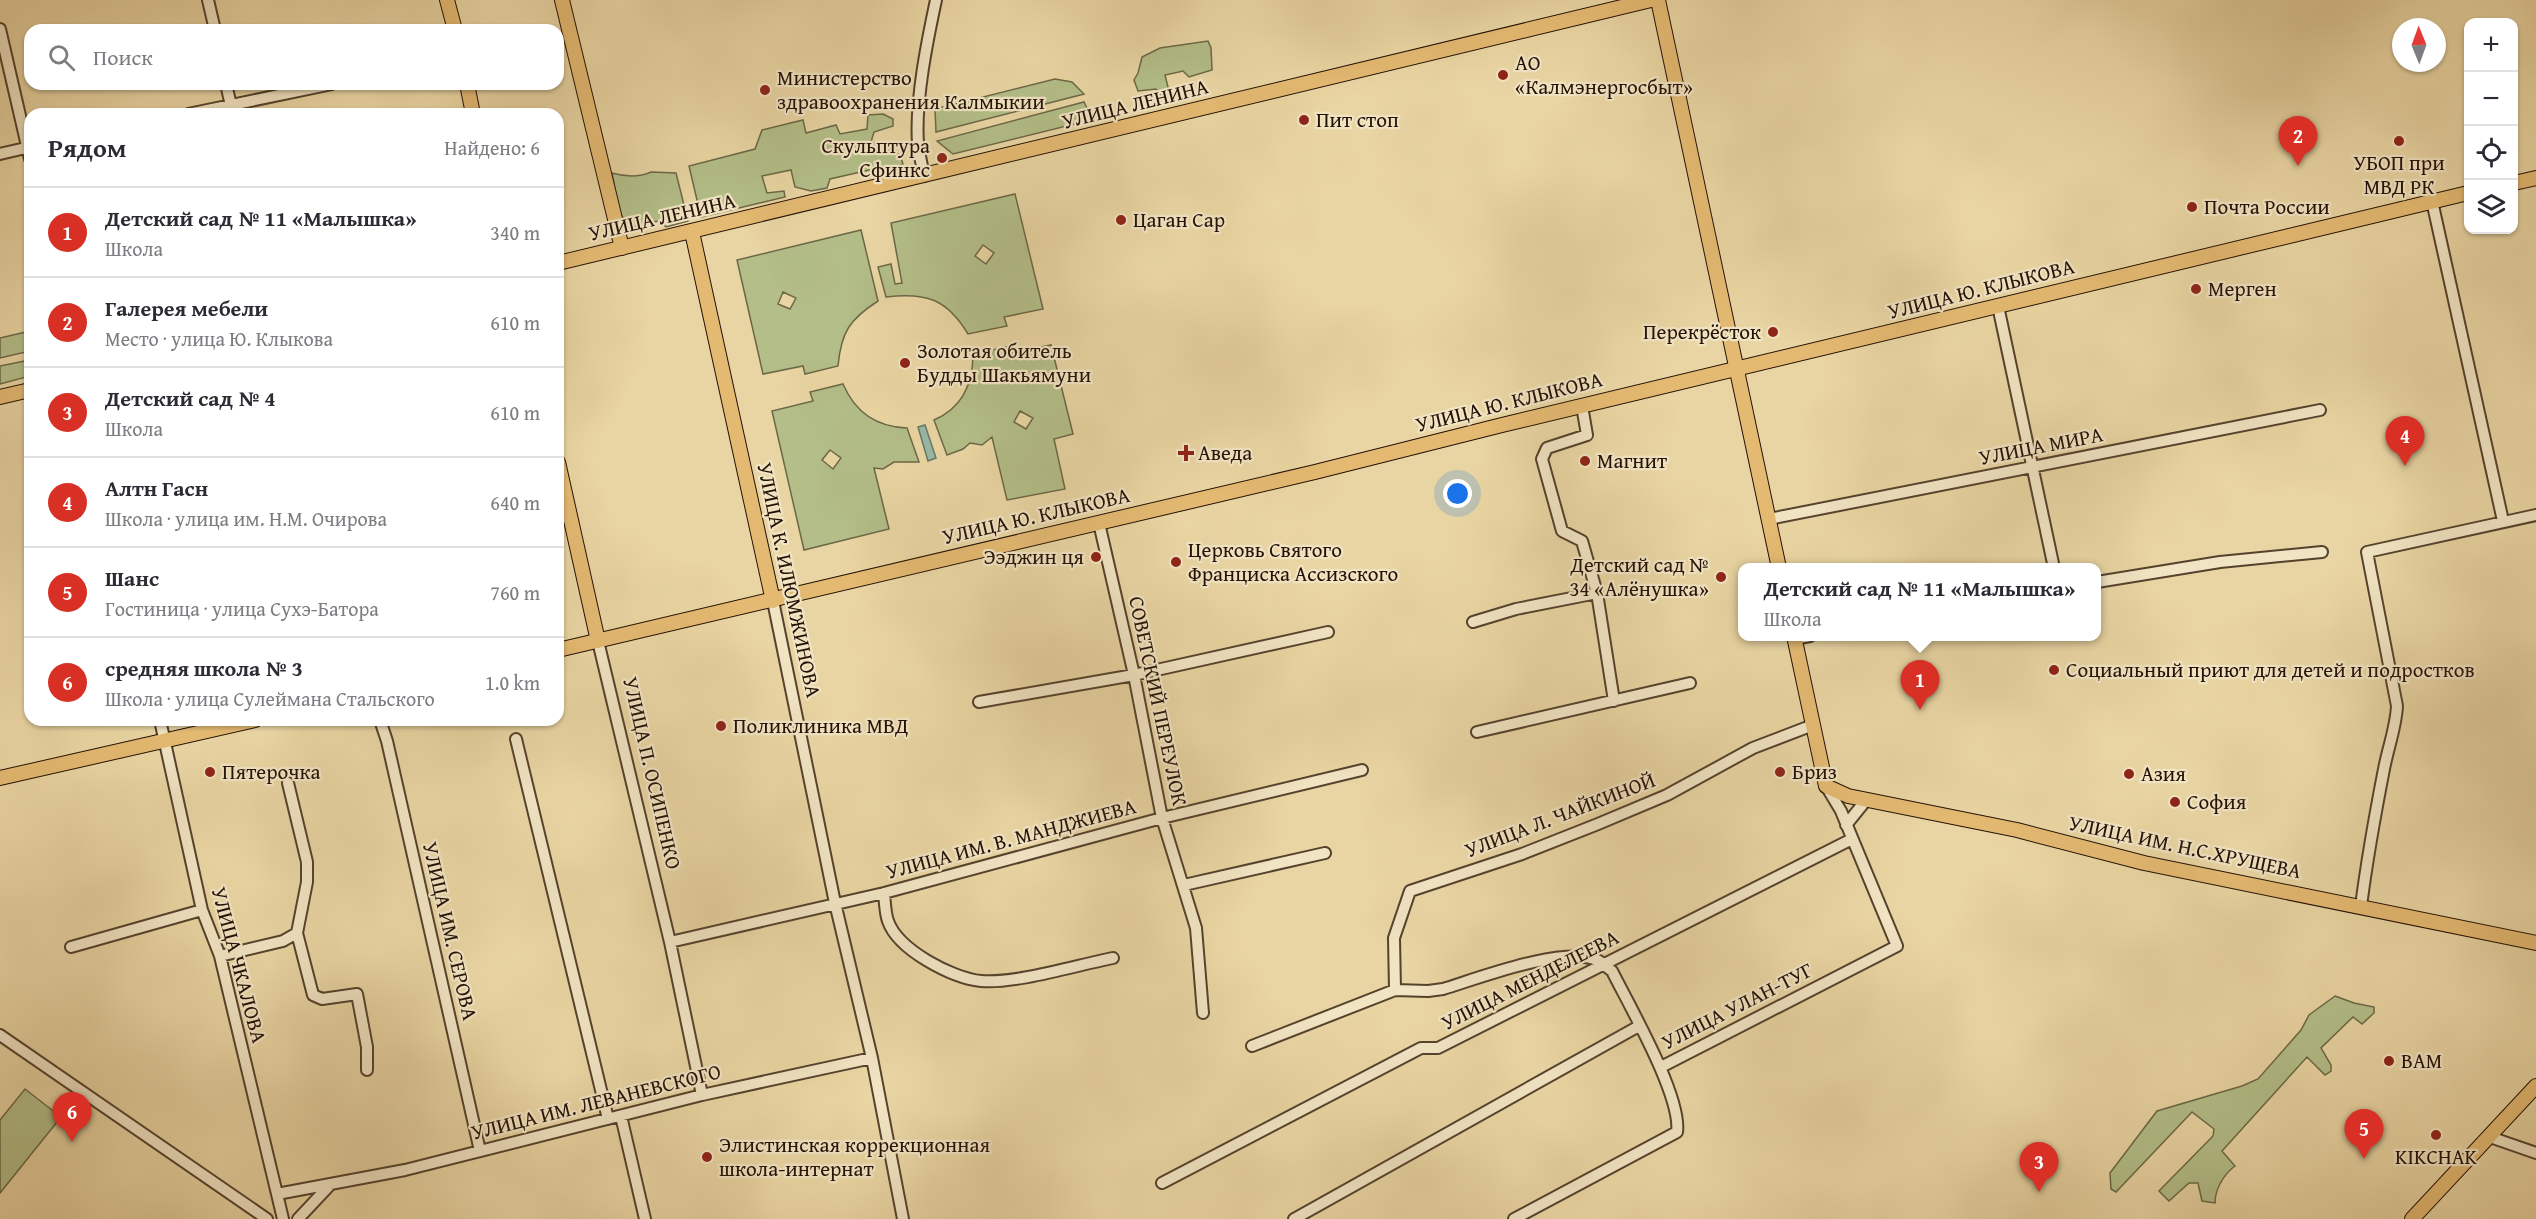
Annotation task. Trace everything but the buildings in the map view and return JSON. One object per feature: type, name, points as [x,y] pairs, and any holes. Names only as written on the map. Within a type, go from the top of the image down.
[{"type":"main road","points":[[447,0],[453,24]]},
{"type":"main road","points":[[562,0],[622,248]]},
{"type":"main road","name":"УЛИЦА ЛЕНИНА","points":[[564,262],[1651,0]]},
{"type":"main road","points":[[1658,0],[1778,563]]},
{"type":"main road","points":[[468,90],[472,108]]},
{"type":"main road","points":[[2518,182],[2536,178]]},
{"type":"main road","name":"УЛИЦА Ю. КЛЫКОВА","points":[[564,648],[1099,523],[2464,194]]},
{"type":"main road","name":"УЛИЦА К. ИЛЮМЖИНОВА","points":[[692,232],[772,601]]},
{"type":"main road","points":[[0,397],[24,391]]},
{"type":"main road","name":"УЛИЦА П. ОСИПЕНКО","points":[[564,489],[598,640]]},
{"type":"main road","points":[[1795,641],[1826,786]]},
{"type":"main road","points":[[0,778],[228,726]]},
{"type":"main road","name":"УЛИЦА ИМ. Н.С.ХРУЩЕВА","points":[[1826,786],[1848,796],[2017,830],[2130,860],[2536,943]]},
{"type":"main road","points":[[2412,1219],[2536,1086]]},
{"type":"street","points":[[208,0],[214,24]]},
{"type":"street","points":[[924,176],[918,143],[920,111],[925,52],[936,0]]},
{"type":"street","points":[[0,29],[24,131]]},
{"type":"street","points":[[227,90],[232,108]]},
{"type":"street","points":[[236,108],[308,90]]},
{"type":"street","points":[[0,154],[24,149]]},
{"type":"street","points":[[2432,201],[2503,521]]},
{"type":"street","points":[[1998,306],[2053,563]]},
{"type":"street","points":[[1582,406],[1587,435],[1547,448],[1542,459],[1562,531],[1582,541],[1597,593],[1614,700]]},
{"type":"street","name":"УЛИЦА МИРА","points":[[1769,519],[2320,411]]},
{"type":"street","points":[[2361,906],[2371,835],[2397,706],[2367,552],[2536,515]]},
{"type":"street","name":"СОВЕТСКИЙ ПЕРЕУЛОК","points":[[1099,523],[1134,675],[1162,818],[1196,928],[1203,1012]]},
{"type":"street","points":[[2101,581],[2220,562],[2322,552]]},
{"type":"street","points":[[1473,622],[1516,609],[1597,593]]},
{"type":"street","name":"УЛИЦА К. ИЛЮМЖИНОВА","points":[[772,601],[835,903],[872,1058],[903,1219]]},
{"type":"street","points":[[979,702],[1134,675],[1328,632]]},
{"type":"street","name":"УЛИЦА П. ОСИПЕНКО","points":[[598,640],[670,942],[702,1095]]},
{"type":"street","points":[[1477,732],[1690,683]]},
{"type":"street","name":"УЛИЦА Л. ЧАЙКИНОЙ","points":[[1395,990],[1394,938],[1410,891],[1522,854],[1588,829],[1667,795],[1753,748],[1813,725]]},
{"type":"street","name":"УЛИЦА ЧКАЛОВА","points":[[162,726],[202,910],[220,956],[283,1219]]},
{"type":"street","name":"УЛИЦА ИМ. СЕРОВА","points":[[382,726],[480,1150]]},
{"type":"street","points":[[516,739],[608,1119]]},
{"type":"street","name":"УЛИЦА ИМ. В. МАНДЖИЕВА","points":[[670,942],[884,893],[1162,818],[1362,770]]},
{"type":"street","points":[[288,783],[307,862],[307,882],[297,933],[313,994],[322,999],[357,994],[367,1047],[367,1070]]},
{"type":"street","points":[[1826,786],[1841,811],[1852,839]]},
{"type":"street","points":[[1846,825],[1867,799]]},
{"type":"street","name":"УЛИЦА УЛАН-ТУГ","points":[[1514,1219],[1677,1132],[1679,1120],[1660,1067],[1897,946],[1852,839]]},
{"type":"street","name":"УЛИЦА МЕНДЕЛЕЕВА","points":[[1162,1183],[1420,1048],[1438,1048],[1852,839]]},
{"type":"street","points":[[1184,885],[1325,853]]},
{"type":"street","points":[[884,893],[888,921],[903,944],[933,965],[980,981],[1004,981],[1113,958]]},
{"type":"street","points":[[71,947],[202,910]]},
{"type":"street","points":[[220,956],[283,941],[297,933]]},
{"type":"street","points":[[1252,1046],[1395,990],[1428,991],[1546,960],[1573,957],[1598,960],[1612,971],[1660,1067]]},
{"type":"street","name":"УЛИЦА УЛАН-ТУГ","points":[[1294,1219],[1639,1026]]},
{"type":"street","points":[[0,1035],[267,1219]]},
{"type":"street","name":"УЛИЦА ИМ. ЛЕВАНЕВСКОГО","points":[[277,1194],[405,1170],[702,1095],[872,1058]]},
{"type":"street","points":[[621,1116],[645,1219]]},
{"type":"street","points":[[2490,1137],[2536,1153]]},
{"type":"street","points":[[298,1219],[329,1186]]},
{"type":"green space","points":[[1208,41],[1211,48],[1212,70],[1189,77],[1183,71],[1165,75],[1170,95],[1161,96],[1156,89],[1138,91],[1134,80],[1142,57],[1160,48]]},
{"type":"green space","points":[[1055,79],[1072,82],[1084,94],[936,132],[935,109]]},
{"type":"green space","points":[[1084,102],[1089,112],[1087,121],[953,154],[937,141]]},
{"type":"green space","points":[[883,114],[893,119],[893,126],[874,132],[871,142],[882,144],[900,155],[903,164],[886,174],[878,168],[830,179],[827,188],[811,191],[795,187],[791,170],[762,176],[767,193],[784,191],[785,197],[701,217],[689,166],[755,149],[762,130],[803,120],[806,133],[836,125],[840,134],[867,129],[868,115]]},
{"type":"green space","points":[[651,172],[676,173],[688,221],[666,227],[659,221],[653,222],[649,227],[629,226],[619,212],[612,173],[632,176]]},
{"type":"green space","points":[[1015,194],[1043,309],[1004,317],[1007,326],[968,334],[952,313],[934,300],[913,296],[886,297],[878,267],[891,264],[895,284],[902,283],[891,223]],"holes":[[[983,245],[994,253],[986,264],[975,256]]]},
{"type":"green space","points":[[861,230],[878,301],[860,314],[849,328],[839,354],[838,366],[805,374],[803,366],[763,374],[737,260]],"holes":[[[783,292],[796,298],[790,309],[778,304]]]},
{"type":"green space","points":[[24,332],[24,352],[0,358],[0,338]]},
{"type":"green space","points":[[1051,345],[1073,434],[1054,439],[1065,489],[1007,500],[992,437],[982,445],[970,443],[963,449],[947,455],[934,420],[952,409],[964,393],[971,375],[973,354],[1011,346],[1012,353]],"holes":[[[1020,411],[1033,418],[1026,429],[1014,422]]]},
{"type":"green space","points":[[24,361],[24,378],[0,384],[0,366]]},
{"type":"green space","points":[[843,384],[854,403],[868,416],[886,425],[907,428],[919,462],[894,462],[883,469],[874,468],[889,529],[804,550],[772,411],[813,401],[810,392]],"holes":[[[830,450],[841,458],[833,469],[822,460]]]},
{"type":"green space","points":[[2335,996],[2374,1007],[2374,1013],[2362,1024],[2353,1017],[2321,1048],[2331,1065],[2331,1071],[2325,1075],[2307,1057],[2222,1151],[2235,1166],[2221,1182],[2215,1203],[2202,1201],[2198,1183],[2189,1183],[2169,1201],[2159,1191],[2213,1136],[2214,1129],[2192,1112],[2116,1192],[2111,1189],[2110,1173],[2157,1111],[2242,1086],[2258,1079],[2301,1030],[2309,1015]]},
{"type":"green space","points":[[25,1089],[61,1117],[0,1193],[0,1120]]},
{"type":"shaded area","points":[[925,425],[936,458],[928,461],[918,427]]},
{"type":"place","name":"АО «Калмэнергосбыт»","points":[[1503,75]]},
{"type":"place","name":"Министерство здравоохранения Калмыкии","points":[[765,90]]},
{"type":"place","name":"Пит стоп","points":[[1304,120]]},
{"type":"place","name":"УБОП при МВД РК","points":[[2399,141]]},
{"type":"place","name":"Скульптура Сфинкс","points":[[942,158]]},
{"type":"place","name":"Галерея мебели","points":[[2298,166]]},
{"type":"place","name":"Почта России","points":[[2192,207]]},
{"type":"place","name":"Цаган Сар","points":[[1121,220]]},
{"type":"place","name":"Мерген","points":[[2196,289]]},
{"type":"place","name":"Перекрёсток","points":[[1773,332]]},
{"type":"place","name":"Золотая обитель Будды Шакьямуни","points":[[905,363]]},
{"type":"place","name":"Аведа","points":[[1186,453]]},
{"type":"place","name":"Магнит","points":[[1585,461]]},
{"type":"place","name":"Алтн Гасн","points":[[2405,466]]},
{"type":"place","name":"Ээджин ця","points":[[1096,557]]},
{"type":"place","name":"Церковь Святого Франциска Ассизского","points":[[1176,562]]},
{"type":"place","name":"Детский сад № 34 «Алёнушка»","points":[[1721,577]]},
{"type":"place","name":"Социальный приют для детей и подростков","points":[[2054,670]]},
{"type":"place","name":"Детский сад № 11 «Малышка»","points":[[1920,710]]},
{"type":"place","name":"Поликлиника МВД","points":[[721,726]]},
{"type":"place","name":"Пятерочка","points":[[210,772]]},
{"type":"place","name":"Бриз","points":[[1780,772]]},
{"type":"place","name":"Азия","points":[[2129,774]]},
{"type":"place","name":"София","points":[[2175,802]]},
{"type":"place","name":"ВАМ","points":[[2389,1061]]},
{"type":"place","name":"KIKCHAK","points":[[2436,1135]]},
{"type":"place","name":"средняя школа № 3","points":[[72,1142]]},
{"type":"place","name":"Элистинская коррекционная школа-интернат","points":[[707,1157]]},
{"type":"place","name":"Шанс","points":[[2364,1159]]},
{"type":"place","name":"Детский сад № 4","points":[[2039,1192]]}]
